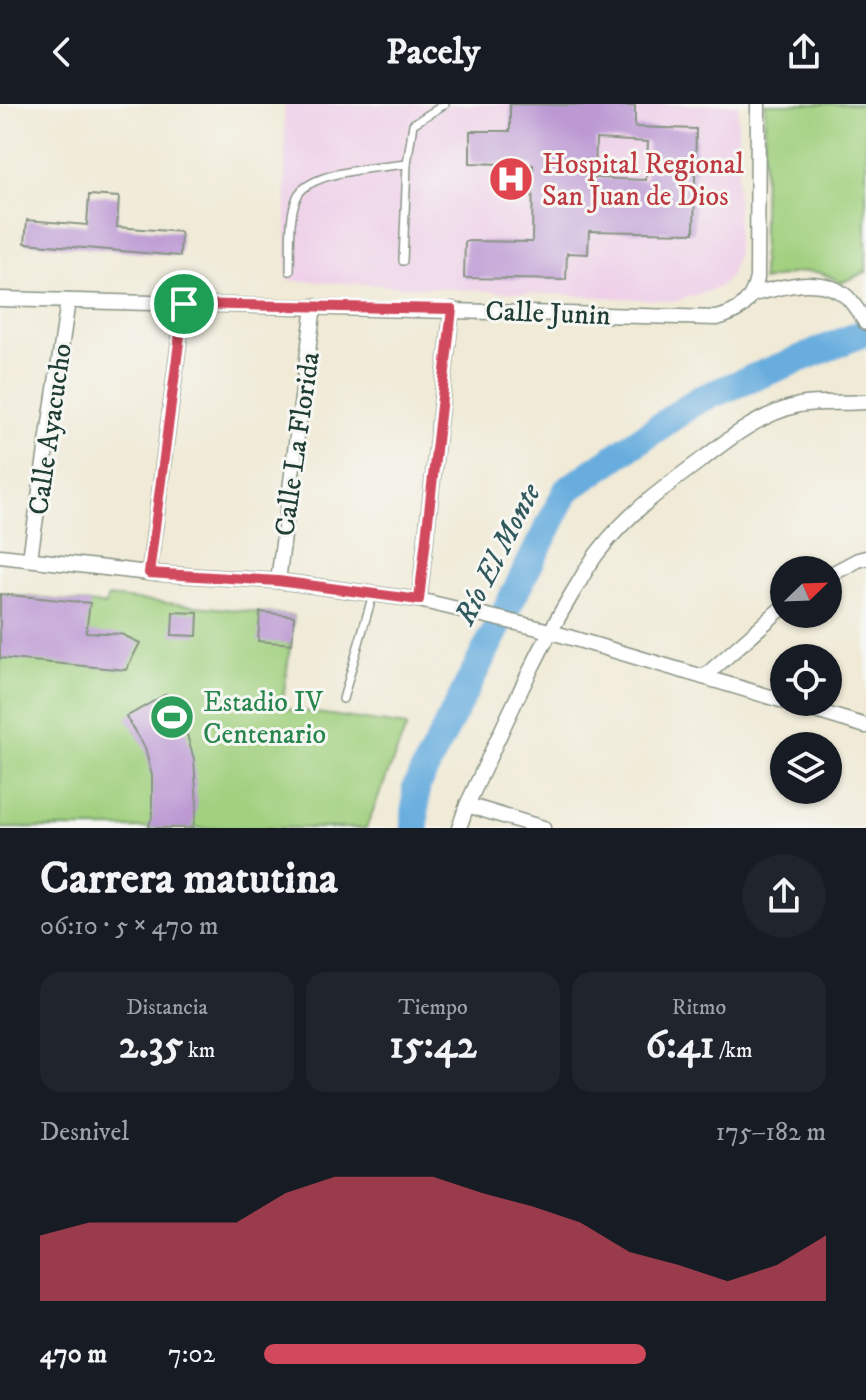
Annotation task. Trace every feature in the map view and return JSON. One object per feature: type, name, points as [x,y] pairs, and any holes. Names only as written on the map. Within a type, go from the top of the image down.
[{"type":"street","points":[[758,104],[757,278],[754,294],[784,286],[814,283],[845,295],[866,323]]},
{"type":"street","name":"Calle Junin","points":[[0,299],[717,318],[742,308],[754,294]]},
{"type":"street","name":"Calle Ayacucho","points":[[30,558],[68,301]]},
{"type":"street","points":[[149,573],[184,304]]},
{"type":"street","name":"Calle La Florida","points":[[278,581],[314,306]]},
{"type":"street","points":[[419,600],[452,309]]},
{"type":"street","points":[[459,828],[544,630],[598,551],[626,521],[653,495],[743,429],[798,406],[866,402]]},
{"type":"street","points":[[0,556],[149,573],[278,581],[419,600],[544,630],[770,697]]},
{"type":"street","points":[[842,568],[866,558]]},
{"type":"street","points":[[704,677],[770,618]]},
{"type":"street","points":[[832,716],[866,726]]},
{"type":"street","points":[[467,805],[543,828]]},
{"type":"lane","points":[[403,261],[407,164],[413,124],[445,104]]},
{"type":"lane","points":[[290,271],[298,194],[308,185],[343,173],[407,164]]},
{"type":"lane","points":[[343,699],[373,594]]},
{"type":"shaded area","name":"Hospital Regional San Juan de Dios","points":[[284,104],[738,104],[737,253],[730,277],[718,288],[676,301],[287,280]]},
{"type":"green space","points":[[765,104],[866,104],[866,272],[840,283],[812,272],[762,281]]},
{"type":"green space","name":"Estadio IV Centenario","points":[[0,594],[105,605],[108,597],[294,616],[282,708],[407,726],[366,828],[0,828]]},
{"type":"building","points":[[510,104],[635,106],[635,127],[696,129],[694,233],[589,231],[588,254],[567,253],[566,280],[464,278],[465,241],[532,242],[533,165],[470,163],[470,131],[510,131]],"holes":[[[596,139],[648,142],[646,180],[595,178]]]},
{"type":"building","points":[[89,195],[119,197],[117,227],[181,232],[180,256],[25,243],[27,220],[87,225]]},
{"type":"building","points":[[0,594],[90,603],[86,632],[121,634],[140,643],[126,670],[0,658]]},
{"type":"building","points":[[173,612],[198,613],[197,636],[172,635]]},
{"type":"building","points":[[260,612],[294,616],[292,644],[258,641]]},
{"type":"building","points":[[166,694],[185,728],[194,759],[197,805],[193,828],[148,828],[152,817],[152,776],[145,748],[126,717]]},
{"type":"waterway","name":"Río El Monte","points":[[415,828],[416,787],[567,490],[698,400],[866,332]]},
{"type":"place","name":"Hospital Regional San Juan de Dios","points":[[511,179]]},
{"type":"place","name":"Estadio IV Centenario","points":[[172,717]]},
{"type":"route","points":[[184,304],[452,309],[419,600],[278,581],[149,573],[184,304]]}]
